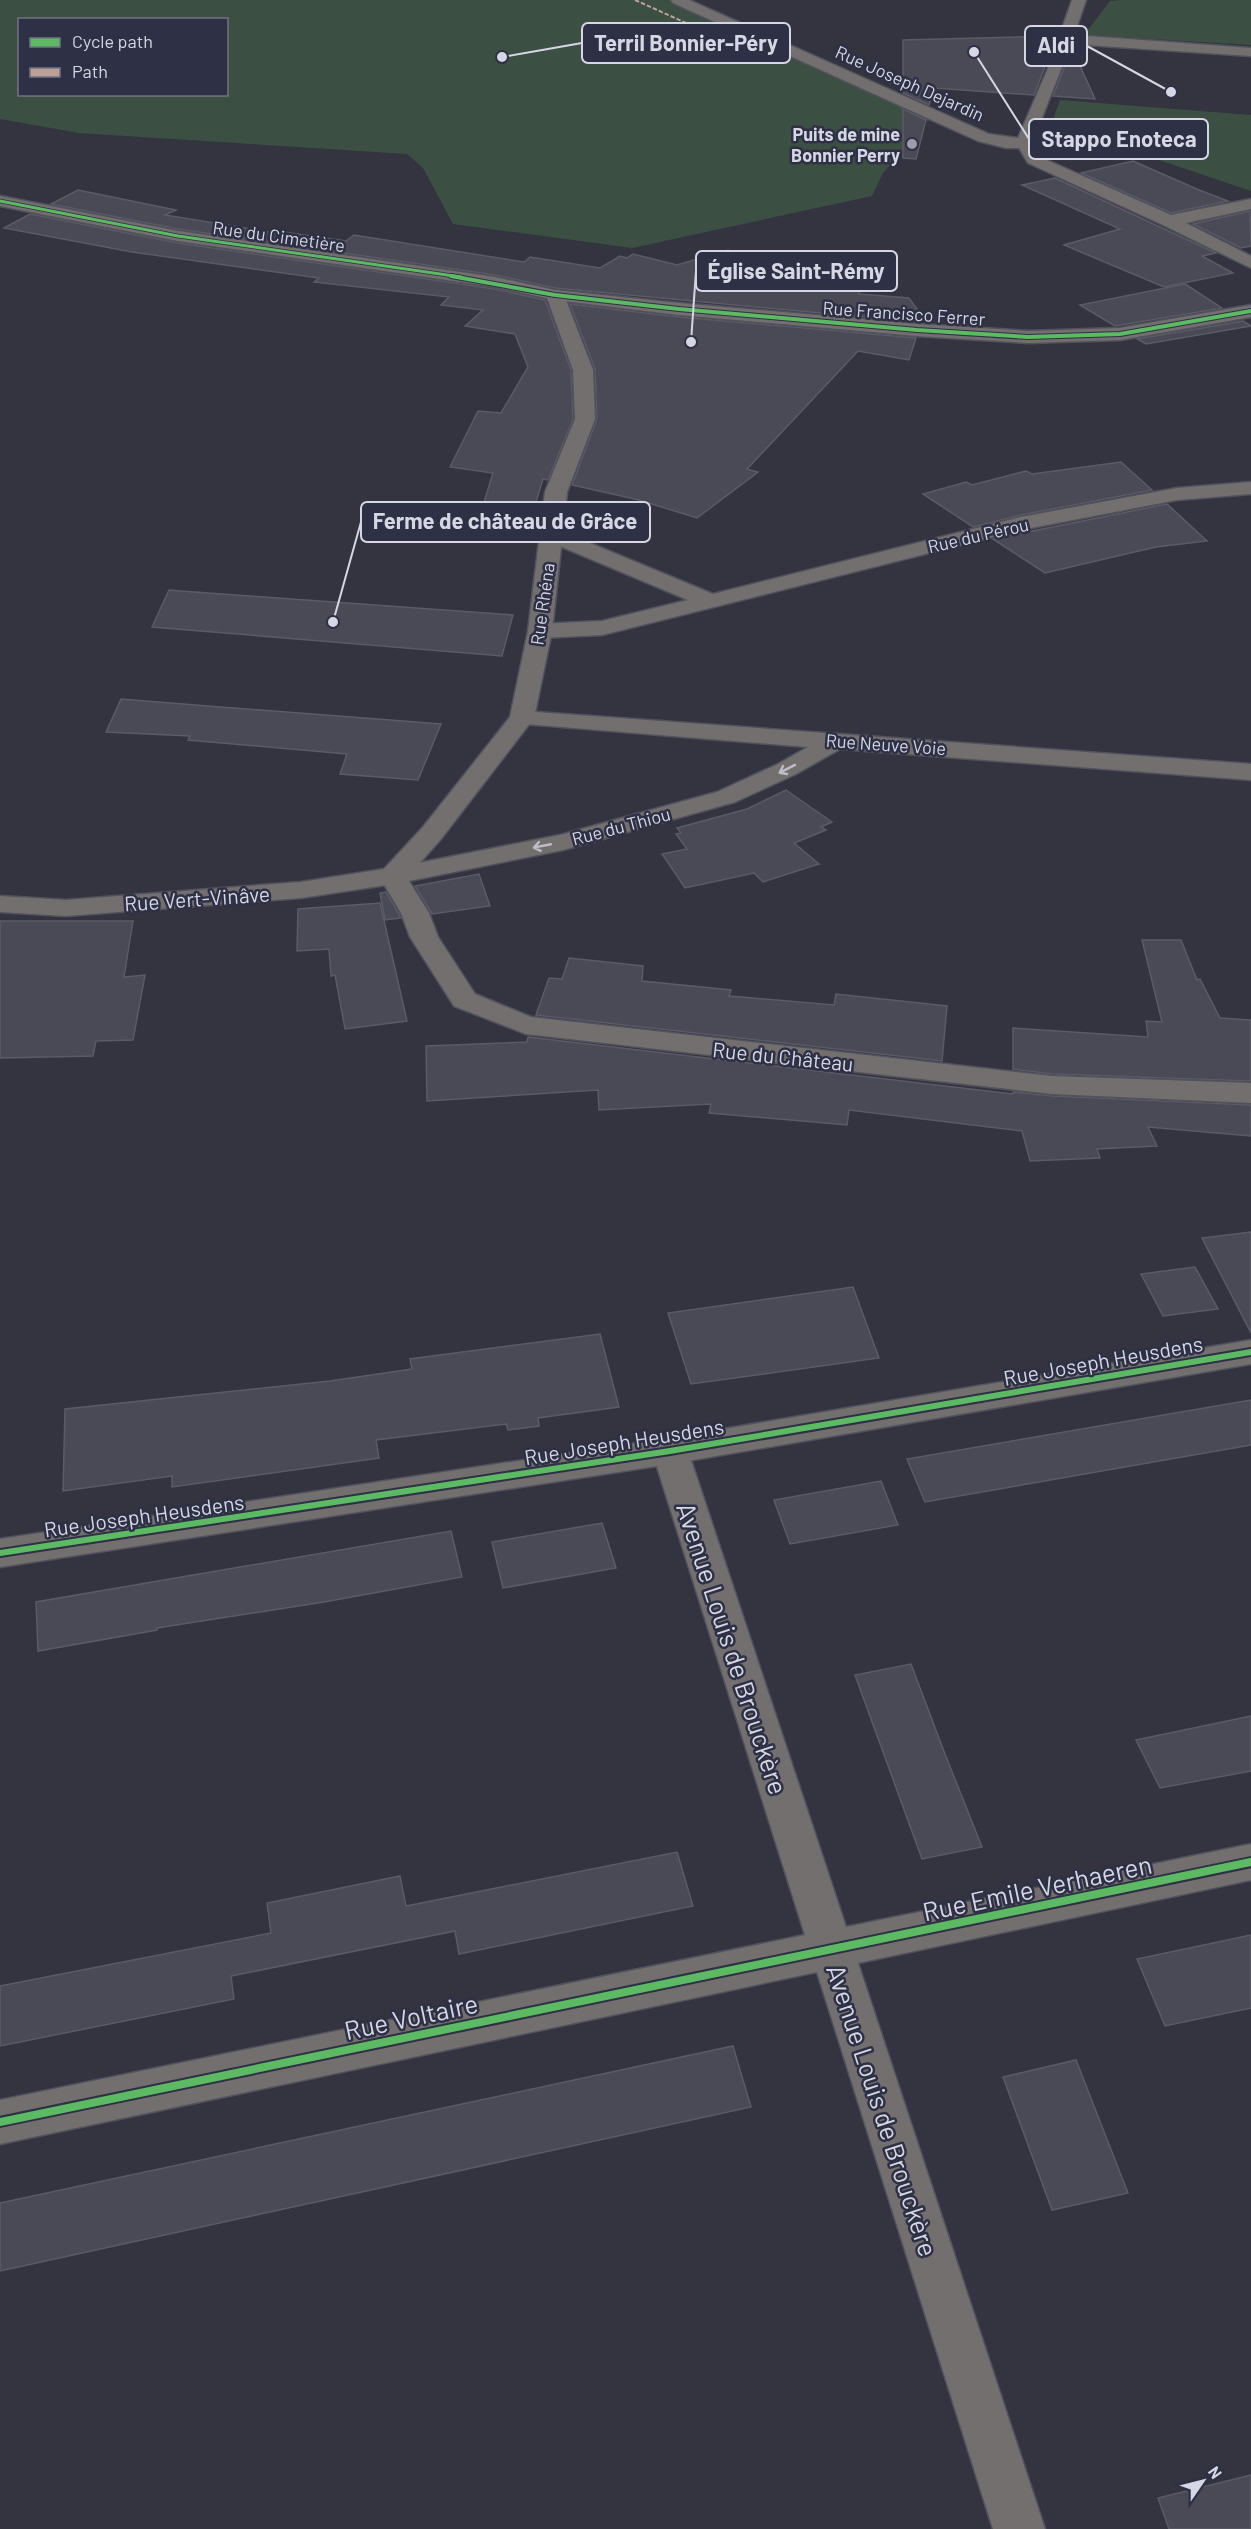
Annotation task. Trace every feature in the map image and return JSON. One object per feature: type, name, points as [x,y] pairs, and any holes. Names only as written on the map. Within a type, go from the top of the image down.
[{"type":"street","name":"Rue Joseph Dejardin","points":[[678,0],[984,138],[1024,143]]},
{"type":"street","points":[[1079,0],[1056,66],[1024,143],[1034,160],[1169,221],[1251,263]]},
{"type":"street","points":[[1065,39],[1251,52]]},
{"type":"street","name":"Rue du Cimetière","points":[[0,201],[178,236],[495,282],[555,294]]},
{"type":"street","points":[[1169,221],[1251,204]]},
{"type":"street","name":"Rue Francisco Ferrer","points":[[555,294],[679,309],[905,329],[1028,337],[1120,334],[1251,311]]},
{"type":"street","name":"Rue Rhéna","points":[[393,876],[432,832],[522,718],[540,631],[556,492],[585,420],[583,370],[555,294]]},
{"type":"street","name":"Rue du Pérou","points":[[540,631],[603,628],[1021,524],[1177,494],[1251,488]]},
{"type":"street","points":[[551,534],[709,600]]},
{"type":"street","name":"Rue Neuve Voie","points":[[522,718],[1251,772]]},
{"type":"street","name":"Rue du Thiou","points":[[393,876],[563,842],[726,796],[787,769],[838,740]]},
{"type":"street","name":"Rue Vert-Vinâve","points":[[0,904],[66,908],[302,890],[393,876]]},
{"type":"street","name":"Rue du Château","points":[[393,876],[415,913],[424,937],[464,1000],[526,1025],[1052,1085],[1251,1093]]},
{"type":"street","name":"Rue Joseph Heusdens","points":[[0,1553],[670,1451],[1251,1352]]},
{"type":"street","name":"Avenue Louis de Brouckère","points":[[670,1451],[1019,2529]]},
{"type":"street","name":"Rue Emile Verhaeren","points":[[831,1949],[1251,1862]]},
{"type":"street","name":"Rue Voltaire","points":[[0,2122],[831,1949]]},
{"type":"green space","points":[[0,0],[675,0],[743,35],[930,120],[910,128],[911,143],[883,173],[872,196],[632,248],[453,224],[423,168],[407,154],[79,133],[0,119]]},
{"type":"green space","points":[[1251,0],[1251,45],[1084,35],[1110,1]]},
{"type":"green space","points":[[1060,100],[1251,115],[1251,191],[1117,146],[1044,145]]},
{"type":"building","points":[[1057,36],[1034,95],[934,88],[929,105],[903,93],[903,40]]},
{"type":"building","points":[[1072,48],[1095,99],[1053,96]]},
{"type":"building","points":[[903,109],[926,120],[916,159],[903,158]]},
{"type":"building","points":[[1133,161],[1228,201],[1171,213],[1081,173]]},
{"type":"building","points":[[1055,178],[1216,253],[1202,256],[1233,273],[1164,287],[1064,245],[1120,229],[1022,185]]},
{"type":"building","points":[[78,190],[176,210],[165,215],[282,234],[284,232],[346,241],[354,235],[524,262],[530,257],[600,268],[620,256],[627,258],[633,254],[677,265],[728,250],[818,290],[825,273],[866,276],[859,294],[909,298],[922,316],[920,322],[917,322],[555,288],[495,275],[178,229],[51,204]]},
{"type":"building","points":[[1250,211],[1251,246],[1241,248],[1193,224]]},
{"type":"building","points":[[30,214],[178,243],[495,289],[545,300],[571,370],[573,419],[548,480],[543,479],[535,505],[484,502],[493,473],[450,467],[478,411],[501,413],[528,367],[515,334],[465,326],[483,310],[441,305],[449,297],[314,282],[319,278],[132,252],[4,228]]},
{"type":"building","points":[[1185,284],[1222,308],[1115,326],[1080,305]]},
{"type":"building","points":[[570,304],[679,317],[916,338],[909,360],[858,351],[747,469],[758,472],[697,518],[639,500],[572,485],[597,419],[595,369]]},
{"type":"building","points":[[1243,321],[1251,326],[1146,344],[1137,339]]},
{"type":"building","points":[[1121,462],[1152,490],[1021,515],[973,527],[923,494],[966,482],[972,485],[1026,471],[1032,474]]},
{"type":"building","points":[[1167,504],[1207,541],[1156,547],[1045,573],[993,539]]},
{"type":"building","points":[[169,590],[513,615],[502,656],[152,627]]},
{"type":"building","points":[[121,699],[441,724],[418,780],[340,774],[347,754],[188,740],[190,736],[106,732]]},
{"type":"building","points":[[786,790],[832,822],[821,827],[826,830],[794,843],[819,864],[763,882],[754,873],[685,888],[662,854],[687,849],[676,834],[681,833],[677,828],[747,809]]},
{"type":"building","points":[[479,874],[490,906],[432,914],[415,886]]},
{"type":"building","points":[[386,892],[401,918],[385,920],[380,893]]},
{"type":"building","points":[[380,903],[407,1021],[345,1029],[335,975],[331,976],[329,949],[297,951],[298,909]]},
{"type":"building","points":[[0,921],[133,921],[124,977],[145,975],[133,1040],[96,1041],[93,1056],[0,1058]]},
{"type":"building","points":[[1142,940],[1181,940],[1197,980],[1200,979],[1220,1018],[1251,1020],[1251,1081],[1052,1074],[1013,1069],[1013,1028],[1148,1037],[1146,1021],[1162,1022]]},
{"type":"building","points":[[569,958],[643,966],[642,981],[731,990],[729,996],[834,1005],[836,994],[947,1006],[942,1061],[536,1015],[549,978],[562,979]]},
{"type":"building","points":[[528,1037],[1013,1094],[1013,1092],[1052,1096],[1251,1105],[1251,1136],[1148,1127],[1157,1146],[1097,1149],[1100,1158],[1030,1161],[1022,1131],[849,1110],[847,1125],[709,1113],[711,1104],[599,1110],[598,1090],[427,1101],[426,1046],[527,1042]]},
{"type":"building","points":[[1251,1232],[1251,1333],[1202,1238]]},
{"type":"building","points":[[1195,1267],[1218,1309],[1163,1316],[1141,1274]]},
{"type":"building","points":[[853,1287],[879,1358],[691,1384],[668,1313]]},
{"type":"building","points":[[600,1334],[619,1407],[538,1418],[539,1426],[508,1430],[506,1424],[376,1440],[379,1458],[172,1487],[172,1476],[63,1491],[65,1409],[330,1381],[412,1369],[410,1359]]},
{"type":"building","points":[[1251,1400],[1251,1445],[925,1502],[907,1459]]},
{"type":"building","points":[[881,1481],[898,1525],[790,1544],[774,1500]]},
{"type":"building","points":[[602,1523],[616,1568],[503,1588],[492,1542]]},
{"type":"building","points":[[451,1531],[462,1577],[324,1602],[157,1628],[157,1630],[38,1651],[36,1602]]},
{"type":"building","points":[[911,1664],[982,1847],[922,1859],[855,1675]]},
{"type":"building","points":[[1251,1716],[1251,1771],[1160,1788],[1136,1740]]},
{"type":"building","points":[[677,1852],[693,1906],[459,1954],[455,1931],[231,1976],[234,1999],[0,2046],[0,1986],[271,1933],[267,1903],[400,1876],[406,1906]]},
{"type":"building","points":[[1251,1935],[1251,2008],[1165,2026],[1137,1959]]},
{"type":"building","points":[[733,2046],[751,2107],[0,2271],[0,2203]]},
{"type":"building","points":[[1076,2060],[1128,2193],[1052,2210],[1003,2077]]},
{"type":"building","points":[[1251,2475],[1251,2529],[1169,2529],[1158,2498]]},
{"type":"marked path","points":[[635,0],[686,23],[733,26]]},
{"type":"cycle path","points":[[0,201],[178,236],[495,282],[555,295],[679,309],[917,330],[1028,337],[1120,334],[1251,311]]},
{"type":"cycle path","points":[[0,1553],[670,1451],[1251,1352]]},
{"type":"cycle path","points":[[0,2122],[1251,1862]]},
{"type":"place","name":"Stappo Enoteca","points":[[974,52]]},
{"type":"place","name":"Terril Bonnier-Péry","points":[[502,57]]},
{"type":"place","name":"Aldi","points":[[1171,92]]},
{"type":"place","name":"Puits de mine Bonnier Perry","points":[[912,144]]},
{"type":"place","name":"Église Saint-Rémy","points":[[691,342]]},
{"type":"place","name":"Ferme de château de Grâce","points":[[333,622]]}]
